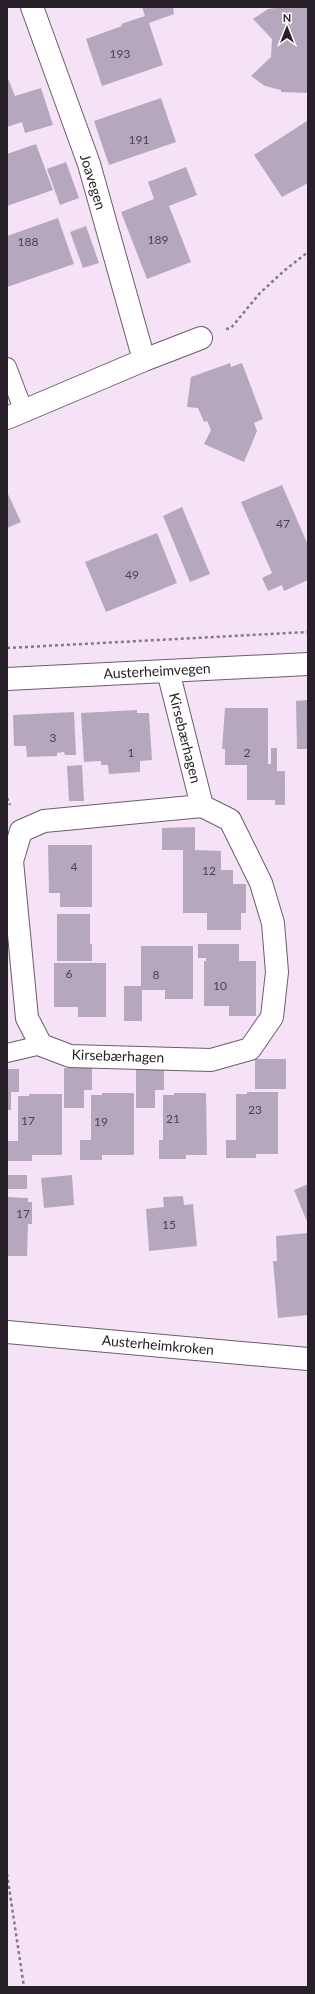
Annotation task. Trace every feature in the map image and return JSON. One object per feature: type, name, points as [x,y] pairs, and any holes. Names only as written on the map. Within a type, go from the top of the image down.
[{"type":"street","name":"Joavegen","points":[[32,7],[89,164],[144,360]]},
{"type":"street","points":[[15,414],[201,338]]},
{"type":"street","name":"Austerheimvegen","points":[[7,679],[308,664]]},
{"type":"street","name":"Kirsebærhagen","points":[[41,1045],[70,1056],[211,1060],[250,1049],[272,1017],[276,972],[273,923],[261,883],[230,820],[202,806],[168,671]]},
{"type":"street","points":[[41,1045],[26,1018],[12,862],[21,831],[44,821],[202,806]]},
{"type":"street","name":"Austerheimkroken","points":[[7,1332],[308,1359]]},
{"type":"lane","points":[[7,367],[15,414]]},
{"type":"lane","points":[[7,1053],[41,1045]]},
{"type":"path","points":[[201,338],[231,328],[260,293],[285,270],[308,252]]},
{"type":"path","points":[[7,648],[308,632]]},
{"type":"path","points":[[7,1874],[24,1987]]},
{"type":"building","points":[[142,7],[173,7],[174,14],[149,23],[163,65],[102,86],[86,39],[122,26],[121,24],[145,16]]},
{"type":"building","points":[[283,7],[308,7],[308,93],[281,92],[281,90],[265,86],[251,76],[271,57],[272,39],[253,19],[268,9]]},
{"type":"building","points":[[7,76],[15,96],[41,88],[53,125],[25,133],[22,122],[7,127]]},
{"type":"building","points":[[161,98],[176,142],[109,165],[94,121]]},
{"type":"building","points":[[307,121],[308,183],[282,197],[254,155]]},
{"type":"building","points":[[36,144],[53,190],[7,206],[7,154]]},
{"type":"building","points":[[66,162],[79,198],[60,205],[47,169]]},
{"type":"building","points":[[186,167],[197,195],[169,206],[191,262],[147,279],[121,212],[154,199],[148,182]]},
{"type":"building","points":[[58,218],[74,264],[7,287],[7,236]]},
{"type":"building","points":[[86,226],[99,263],[83,268],[70,232]]},
{"type":"building","points":[[230,363],[231,367],[242,363],[263,419],[254,423],[257,431],[244,462],[204,444],[211,430],[207,421],[204,422],[198,408],[187,407],[191,377]]},
{"type":"building","points":[[282,485],[308,545],[308,580],[284,591],[282,585],[268,591],[262,578],[272,573],[241,502]]},
{"type":"building","points":[[7,492],[21,522],[7,528]]},
{"type":"building","points":[[182,507],[210,574],[190,582],[163,516]]},
{"type":"building","points":[[157,533],[177,583],[106,612],[85,562]]},
{"type":"building","points":[[308,700],[308,749],[297,749],[296,701]]},
{"type":"building","points":[[225,708],[268,708],[268,764],[271,764],[271,748],[277,748],[277,771],[285,771],[285,805],[275,805],[275,800],[247,800],[247,765],[225,765],[225,749],[222,749]]},
{"type":"building","points":[[137,710],[137,713],[149,713],[152,760],[140,761],[140,772],[109,774],[108,765],[101,765],[101,761],[84,762],[81,713]]},
{"type":"building","points":[[74,712],[76,755],[65,755],[64,752],[57,753],[57,756],[27,757],[26,746],[14,746],[13,715]]},
{"type":"building","points":[[82,765],[84,801],[69,801],[67,766]]},
{"type":"building","points":[[195,827],[195,850],[221,851],[221,870],[233,870],[233,884],[246,884],[246,913],[241,913],[241,930],[207,930],[207,913],[183,913],[183,850],[162,850],[162,828]]},
{"type":"building","points":[[48,845],[92,845],[92,907],[60,907],[60,893],[49,893]]},
{"type":"building","points":[[57,914],[90,914],[90,944],[92,944],[92,961],[57,961]]},
{"type":"building","points":[[198,944],[239,944],[239,961],[256,961],[256,1016],[229,1016],[229,1006],[204,1006],[204,961],[206,961],[206,958],[198,958]]},
{"type":"building","points":[[141,946],[193,946],[193,999],[165,999],[165,990],[142,990],[142,1021],[124,1021],[124,986],[141,986]]},
{"type":"building","points":[[54,963],[106,963],[106,1017],[78,1017],[78,1007],[54,1007]]},
{"type":"building","points":[[255,1059],[286,1059],[286,1089],[255,1089]]},
{"type":"building","points":[[64,1068],[92,1068],[92,1090],[84,1090],[84,1108],[64,1108]]},
{"type":"building","points":[[136,1068],[164,1068],[164,1090],[155,1090],[155,1108],[136,1108]]},
{"type":"building","points":[[7,1069],[19,1069],[19,1092],[11,1092],[11,1110],[7,1110]]},
{"type":"building","points":[[247,1092],[278,1092],[278,1154],[256,1154],[256,1158],[226,1158],[226,1140],[236,1140],[236,1094],[247,1094]]},
{"type":"building","points":[[102,1093],[134,1093],[134,1155],[102,1155],[102,1160],[80,1160],[80,1140],[91,1140],[91,1095],[102,1095]]},
{"type":"building","points":[[174,1093],[206,1093],[207,1155],[186,1155],[186,1159],[159,1159],[159,1140],[163,1140],[163,1095],[174,1095]]},
{"type":"building","points":[[29,1094],[62,1094],[62,1155],[32,1155],[32,1161],[8,1161],[8,1141],[18,1141],[18,1096],[29,1096]]},
{"type":"building","points":[[7,1175],[27,1175],[27,1189],[7,1189]]},
{"type":"building","points":[[72,1175],[74,1205],[44,1208],[41,1178]]},
{"type":"building","points":[[308,1184],[308,1224],[294,1190]]},
{"type":"building","points":[[183,1196],[184,1205],[193,1204],[197,1246],[149,1251],[146,1209],[164,1207],[163,1197]]},
{"type":"building","points":[[7,1197],[28,1198],[28,1202],[32,1202],[32,1224],[28,1224],[27,1256],[7,1256]]},
{"type":"building","points":[[308,1233],[308,1315],[278,1318],[273,1261],[277,1261],[276,1236]]}]
